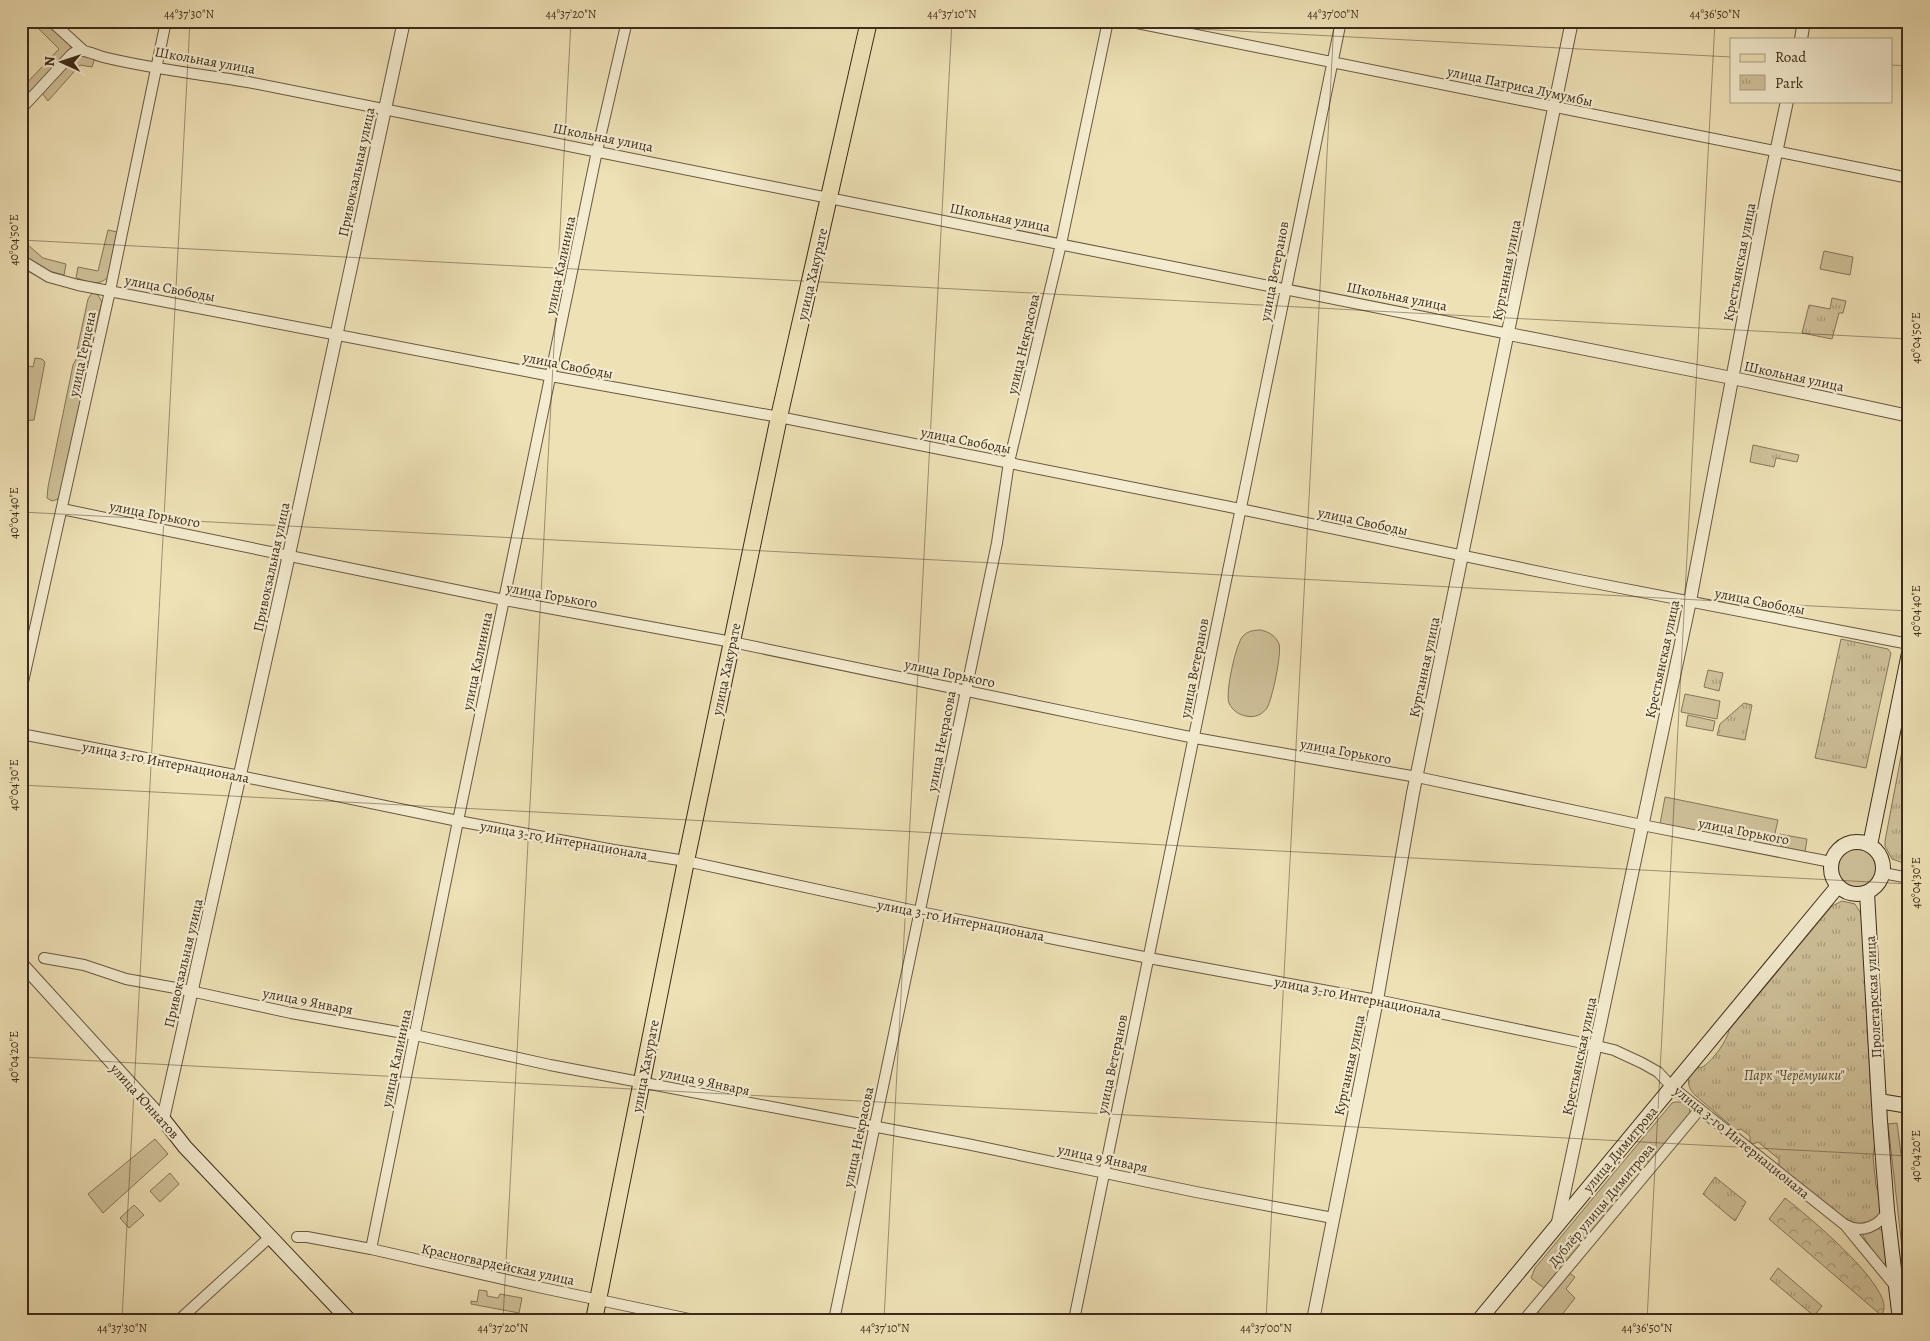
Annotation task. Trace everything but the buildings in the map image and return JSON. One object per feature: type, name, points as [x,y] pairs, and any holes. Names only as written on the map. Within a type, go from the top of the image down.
[{"type":"main road","name":"улица Хакурате","points":[[594,1320],[686,861],[779,417],[869,21]]},
{"type":"main road","points":[[1870,845],[1909,652]]},
{"type":"main road","points":[[1861,842],[1870,845],[1880,855],[1884,864],[1883,873],[1877,886],[1867,893],[1851,894],[1838,886],[1831,872],[1832,862],[1836,853],[1847,844],[1861,842]]},
{"type":"main road","name":"улица Димитрова","points":[[1479,1320],[1558,1222],[1838,886]]},
{"type":"main road","name":"Пролетарская улица","points":[[1867,893],[1879,1101],[1900,1320]]},
{"type":"main road","points":[[1879,1101],[1909,1106]]},
{"type":"main road","name":"улица Юннатов","points":[[163,1119],[185,1146],[349,1320]]},
{"type":"street","name":"Школьная улица","points":[[51,21],[84,51],[106,58],[248,82],[1732,378],[1909,416]]},
{"type":"street","name":"улица Герцена","points":[[21,691],[110,290],[166,21]]},
{"type":"street","name":"Привокзальная улица","points":[[163,1119],[289,555],[404,21]]},
{"type":"street","name":"улица Калинина","points":[[371,1249],[597,152],[627,21]]},
{"type":"street","name":"улица Некрасова","points":[[834,1320],[996,543],[1009,462],[1061,244],[1108,21]]},
{"type":"street","name":"улица Патриса Лумумбы","points":[[1127,21],[1909,178]]},
{"type":"street","name":"улица Ветеранов","points":[[1074,1320],[1341,21]]},
{"type":"street","name":"Курганная улица","points":[[1313,1320],[1377,1000],[1417,777],[1572,21]]},
{"type":"street","points":[[1801,38],[1804,21]]},
{"type":"street","points":[[21,109],[71,55],[77,51],[84,51]]},
{"type":"street","name":"Крестьянская улица","points":[[1558,1222],[1597,1046],[1690,601],[1732,378],[1788,102]]},
{"type":"street","name":"улица Свободы","points":[[21,260],[49,277],[78,285],[1009,462],[1574,579],[1909,644]]},
{"type":"street","name":"улица Горького","points":[[62,509],[504,600],[732,642],[965,689],[1195,738],[1417,777],[1642,825],[1832,862]]},
{"type":"street","name":"улица 3-го Интернационала","points":[[21,734],[240,776],[458,821],[614,850],[686,861],[920,912],[1149,958],[1377,1000],[1614,1050],[1658,1072],[1672,1087],[1845,1225],[1896,1287]]},
{"type":"street","points":[[1883,873],[1909,878]]},
{"type":"street","name":"улица 9 Января","points":[[44,958],[84,965],[126,979],[290,1013],[415,1035],[550,1065],[1333,1218]]},
{"type":"street","name":"улица Юннатов","points":[[21,963],[163,1119]]},
{"type":"street","name":"Дублёр улицы Димитрова","points":[[1524,1320],[1700,1109]]},
{"type":"street","points":[[1845,1225],[1853,1229],[1865,1228],[1881,1221],[1888,1210]]},
{"type":"street","points":[[179,1320],[270,1237]]},
{"type":"street","name":"Красногвардейская улица","points":[[297,1237],[307,1237],[371,1249],[694,1320]]},
{"type":"green space","points":[[37,21],[48,21],[71,45],[70,49],[21,102],[21,89],[59,49],[35,25]]},
{"type":"green space","points":[[84,56],[95,58],[92,67],[80,65],[48,101],[42,93],[71,61]]},
{"type":"green space","points":[[108,230],[117,232],[108,277],[97,283],[76,278],[78,267],[98,271]]},
{"type":"green space","points":[[21,239],[43,258],[66,264],[64,275],[41,269],[21,254]]},
{"type":"green space","points":[[1824,251],[1853,257],[1850,275],[1820,269]]},
{"type":"green space","points":[[92,293],[98,295],[102,302],[91,342],[84,342],[77,350],[88,299]]},
{"type":"green space","points":[[1832,298],[1846,301],[1843,313],[1839,313],[1832,339],[1802,333],[1809,305],[1830,309]]},
{"type":"green space","points":[[80,352],[86,353],[88,366],[60,495],[58,499],[52,501],[47,498],[48,487],[73,365]]},
{"type":"green space","points":[[35,358],[42,359],[45,362],[34,420],[21,421],[21,364],[33,367]]},
{"type":"green space","points":[[1753,445],[1799,455],[1797,462],[1776,458],[1774,467],[1750,462]]},
{"type":"green space","points":[[1261,630],[1272,635],[1278,641],[1280,649],[1278,666],[1267,708],[1260,714],[1249,717],[1236,712],[1229,703],[1230,679],[1240,640],[1251,631]]},
{"type":"green space","points":[[1841,639],[1888,649],[1891,653],[1866,768],[1815,758]]},
{"type":"green space","points":[[1708,670],[1723,673],[1719,691],[1704,687]]},
{"type":"green space","points":[[1685,694],[1720,701],[1717,719],[1681,712]]},
{"type":"green space","points":[[1744,703],[1752,705],[1745,740],[1717,735],[1720,724]]},
{"type":"green space","points":[[1688,715],[1715,721],[1713,731],[1686,726]]},
{"type":"green space","points":[[1903,746],[1909,747],[1909,865],[1892,859],[1885,846]]},
{"type":"green space","points":[[1665,797],[1778,820],[1773,842],[1768,846],[1660,824]]},
{"type":"green space","points":[[1779,834],[1807,839],[1805,852],[1782,847],[1778,839]]},
{"type":"green space","points":[[1857,847],[1872,853],[1878,868],[1872,883],[1857,889],[1842,883],[1836,868],[1842,853]]},
{"type":"green space","name":"Парк \"Черёмушки\"","points":[[1842,901],[1855,904],[1862,918],[1875,1142],[1873,1157],[1876,1186],[1881,1198],[1881,1215],[1867,1225],[1850,1223],[1779,1167],[1779,1159],[1758,1142],[1753,1144],[1750,1142],[1750,1136],[1741,1129],[1736,1130],[1695,1095],[1690,1089],[1688,1081],[1692,1071],[1703,1067],[1715,1055],[1723,1045],[1729,1030],[1832,906]]},
{"type":"green space","points":[[1682,1102],[1689,1106],[1690,1113],[1688,1116],[1650,1162],[1643,1160],[1638,1166],[1641,1172],[1635,1169],[1629,1177],[1633,1182],[1544,1288],[1531,1278],[1535,1268],[1672,1103]]},
{"type":"green space","points":[[1897,1123],[1909,1217],[1909,1309],[1888,1124]]},
{"type":"green space","points":[[155,1139],[168,1154],[103,1213],[88,1194]]},
{"type":"green space","points":[[170,1173],[179,1184],[160,1202],[150,1191]]},
{"type":"green space","points":[[1715,1177],[1746,1202],[1735,1221],[1703,1194]]},
{"type":"green space","points":[[1785,1198],[1827,1233],[1859,1266],[1881,1296],[1884,1308],[1882,1316],[1769,1219]]},
{"type":"green space","points":[[134,1205],[144,1215],[129,1228],[120,1218]]},
{"type":"green space","points":[[1876,1227],[1883,1231],[1886,1262],[1884,1264],[1881,1263],[1863,1236],[1863,1233]]},
{"type":"green space","points":[[1778,1268],[1822,1306],[1814,1316],[1770,1279]]},
{"type":"green space","points":[[1568,1272],[1575,1277],[1566,1289],[1575,1298],[1558,1320],[1542,1317],[1538,1308]]},
{"type":"green space","points":[[479,1290],[487,1291],[487,1296],[498,1298],[500,1294],[522,1298],[519,1313],[471,1304],[471,1301],[477,1302]]},
{"type":"waterway","points":[[24,268],[35,274]]}]
